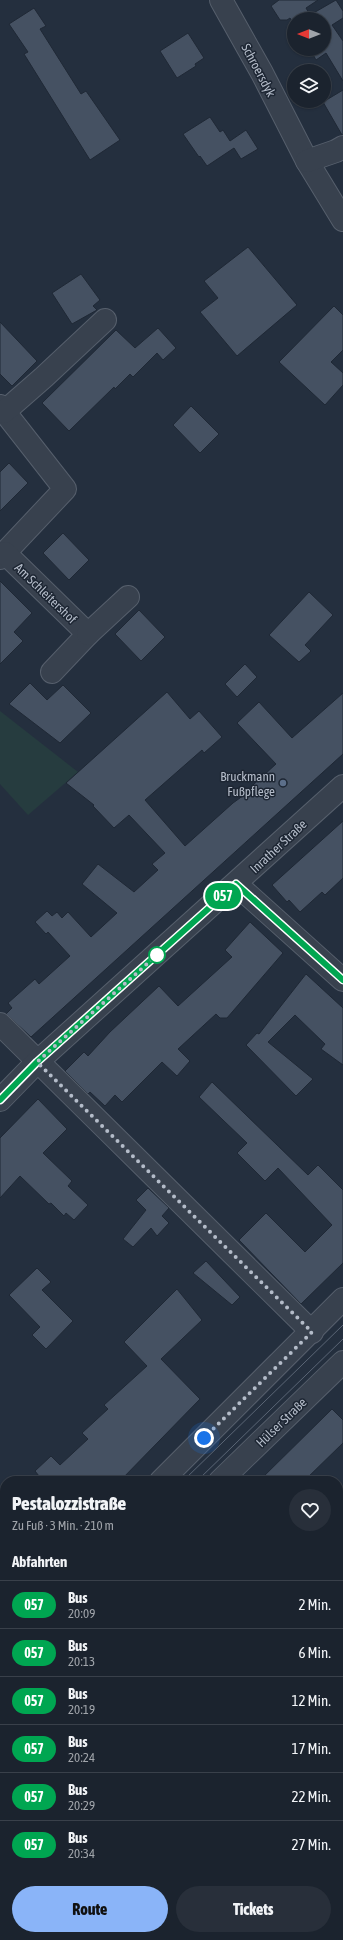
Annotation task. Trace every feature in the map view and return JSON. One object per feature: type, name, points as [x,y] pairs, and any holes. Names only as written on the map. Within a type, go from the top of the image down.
[{"type":"street","name":"Schroersdyk","points":[[221,0],[262,73],[307,161],[343,220]]},
{"type":"street","points":[[307,161],[343,147]]},
{"type":"street","points":[[2,409],[44,377],[105,320]]},
{"type":"street","name":"Am Schleitershof","points":[[2,409],[64,489],[2,556],[88,634]]},
{"type":"street","name":"Am Schleitershof","points":[[52,672],[88,634],[128,597]]},
{"type":"street","name":"Inrather Straße","points":[[0,1100],[37,1062],[343,786]]},
{"type":"street","points":[[236,884],[343,980]]},
{"type":"street","points":[[0,1024],[312,1332]]},
{"type":"street","points":[[166,1476],[312,1332],[343,1299]]},
{"type":"street","name":"Hülser Straße","points":[[225,1476],[343,1362]]},
{"type":"green space","points":[[0,711],[78,772],[28,815],[0,784]]},
{"type":"building","points":[[279,0],[318,0],[306,8],[308,12],[287,12],[287,20],[280,20],[271,6]]},
{"type":"building","points":[[336,0],[343,11],[343,18],[332,25],[343,41],[343,81],[328,56],[331,56],[331,12],[315,12]]},
{"type":"building","points":[[34,8],[46,26],[40,29],[81,94],[86,91],[120,140],[90,160],[24,54],[28,52],[9,24]]},
{"type":"building","points":[[188,33],[204,58],[195,64],[196,66],[177,78],[160,51]]},
{"type":"building","points":[[314,56],[322,56],[316,60]]},
{"type":"building","points":[[343,90],[343,135],[326,108],[331,108],[331,97]]},
{"type":"building","points":[[210,117],[220,132],[223,130],[230,141],[246,130],[258,149],[241,159],[234,148],[207,166],[183,134]]},
{"type":"building","points":[[248,247],[297,305],[237,356],[200,312],[218,298],[204,281]]},
{"type":"building","points":[[81,274],[100,300],[93,306],[97,310],[72,324],[52,293]]},
{"type":"building","points":[[334,306],[343,315],[343,350],[331,362],[343,373],[343,385],[325,405],[279,362]]},
{"type":"building","points":[[0,322],[37,361],[12,386],[0,374]]},
{"type":"building","points":[[158,328],[176,348],[163,360],[157,353],[133,377],[130,374],[115,389],[114,387],[69,431],[42,403],[116,330],[135,348]]},
{"type":"building","points":[[191,406],[219,434],[200,453],[173,425]]},
{"type":"building","points":[[9,463],[28,483],[0,511],[0,472]]},
{"type":"building","points":[[63,533],[89,560],[69,580],[43,553]]},
{"type":"building","points":[[0,581],[32,613],[14,632],[23,641],[0,664]]},
{"type":"building","points":[[309,592],[333,615],[305,645],[311,651],[299,662],[269,635]]},
{"type":"building","points":[[139,610],[165,637],[141,661],[115,634]]},
{"type":"building","points":[[245,664],[257,677],[237,697],[225,684]]},
{"type":"building","points":[[30,683],[47,700],[63,685],[91,713],[60,743],[9,704]]},
{"type":"building","points":[[167,692],[190,719],[199,711],[222,737],[204,753],[202,750],[145,800],[185,846],[233,803],[255,787],[253,785],[276,764],[237,723],[259,702],[292,738],[343,693],[343,754],[31,1037],[6,1014],[12,1008],[8,1003],[35,979],[39,984],[70,956],[48,932],[46,934],[35,922],[47,911],[52,916],[57,912],[62,918],[68,912],[91,937],[117,913],[82,884],[98,864],[134,892],[158,870],[152,864],[165,853],[129,815],[114,828],[93,806],[94,805],[66,783]]},
{"type":"building","points":[[343,821],[343,878],[325,895],[322,892],[300,912],[289,900],[287,902],[272,885]]},
{"type":"building","points":[[250,922],[283,953],[227,1018],[220,1018],[216,1014],[178,1049],[190,1061],[177,1076],[162,1062],[122,1102],[115,1095],[105,1106],[90,1092],[88,1094],[65,1071],[84,1052],[88,1056],[110,1032],[159,986],[178,1006],[232,957],[225,950]]},
{"type":"building","points":[[306,974],[343,1008],[343,1065],[321,1049],[325,1044],[295,1015],[268,1042],[313,1079],[296,1096],[246,1045],[257,1033],[259,1034]]},
{"type":"building","points":[[212,1082],[308,1175],[318,1165],[343,1190],[343,1263],[301,1304],[239,1240],[266,1213],[305,1252],[332,1225],[278,1168],[265,1181],[237,1153],[247,1143],[199,1097]]},
{"type":"building","points":[[38,1099],[67,1129],[43,1153],[72,1181],[68,1186],[88,1205],[74,1220],[66,1213],[64,1216],[51,1203],[49,1204],[20,1176],[0,1198],[0,1138]]},
{"type":"building","points":[[148,1188],[169,1208],[162,1216],[169,1223],[157,1236],[151,1228],[133,1247],[123,1239],[146,1210],[136,1200]]},
{"type":"building","points":[[206,1261],[240,1297],[232,1305],[193,1273]]},
{"type":"building","points":[[37,1268],[51,1282],[42,1290],[73,1321],[46,1349],[32,1335],[40,1327],[9,1295]]},
{"type":"building","points":[[177,1289],[202,1320],[161,1359],[200,1399],[125,1476],[39,1476],[35,1471],[51,1456],[60,1465],[88,1439],[82,1433],[108,1409],[104,1405],[147,1366],[124,1342]]},
{"type":"building","points":[[332,1409],[343,1420],[343,1443],[309,1476],[264,1476]]},
{"type":"tram line","points":[[188,1476],[343,1325]]},
{"type":"tram line","points":[[202,1476],[343,1339]]},
{"type":"bus line","name":"057","points":[[0,1100],[37,1062],[236,884],[343,980]]},
{"type":"place","name":"Bruckmann Fußpflege","points":[[283,783]]},
{"type":"route","points":[[157,955],[37,1062],[312,1332],[204,1438]]}]
